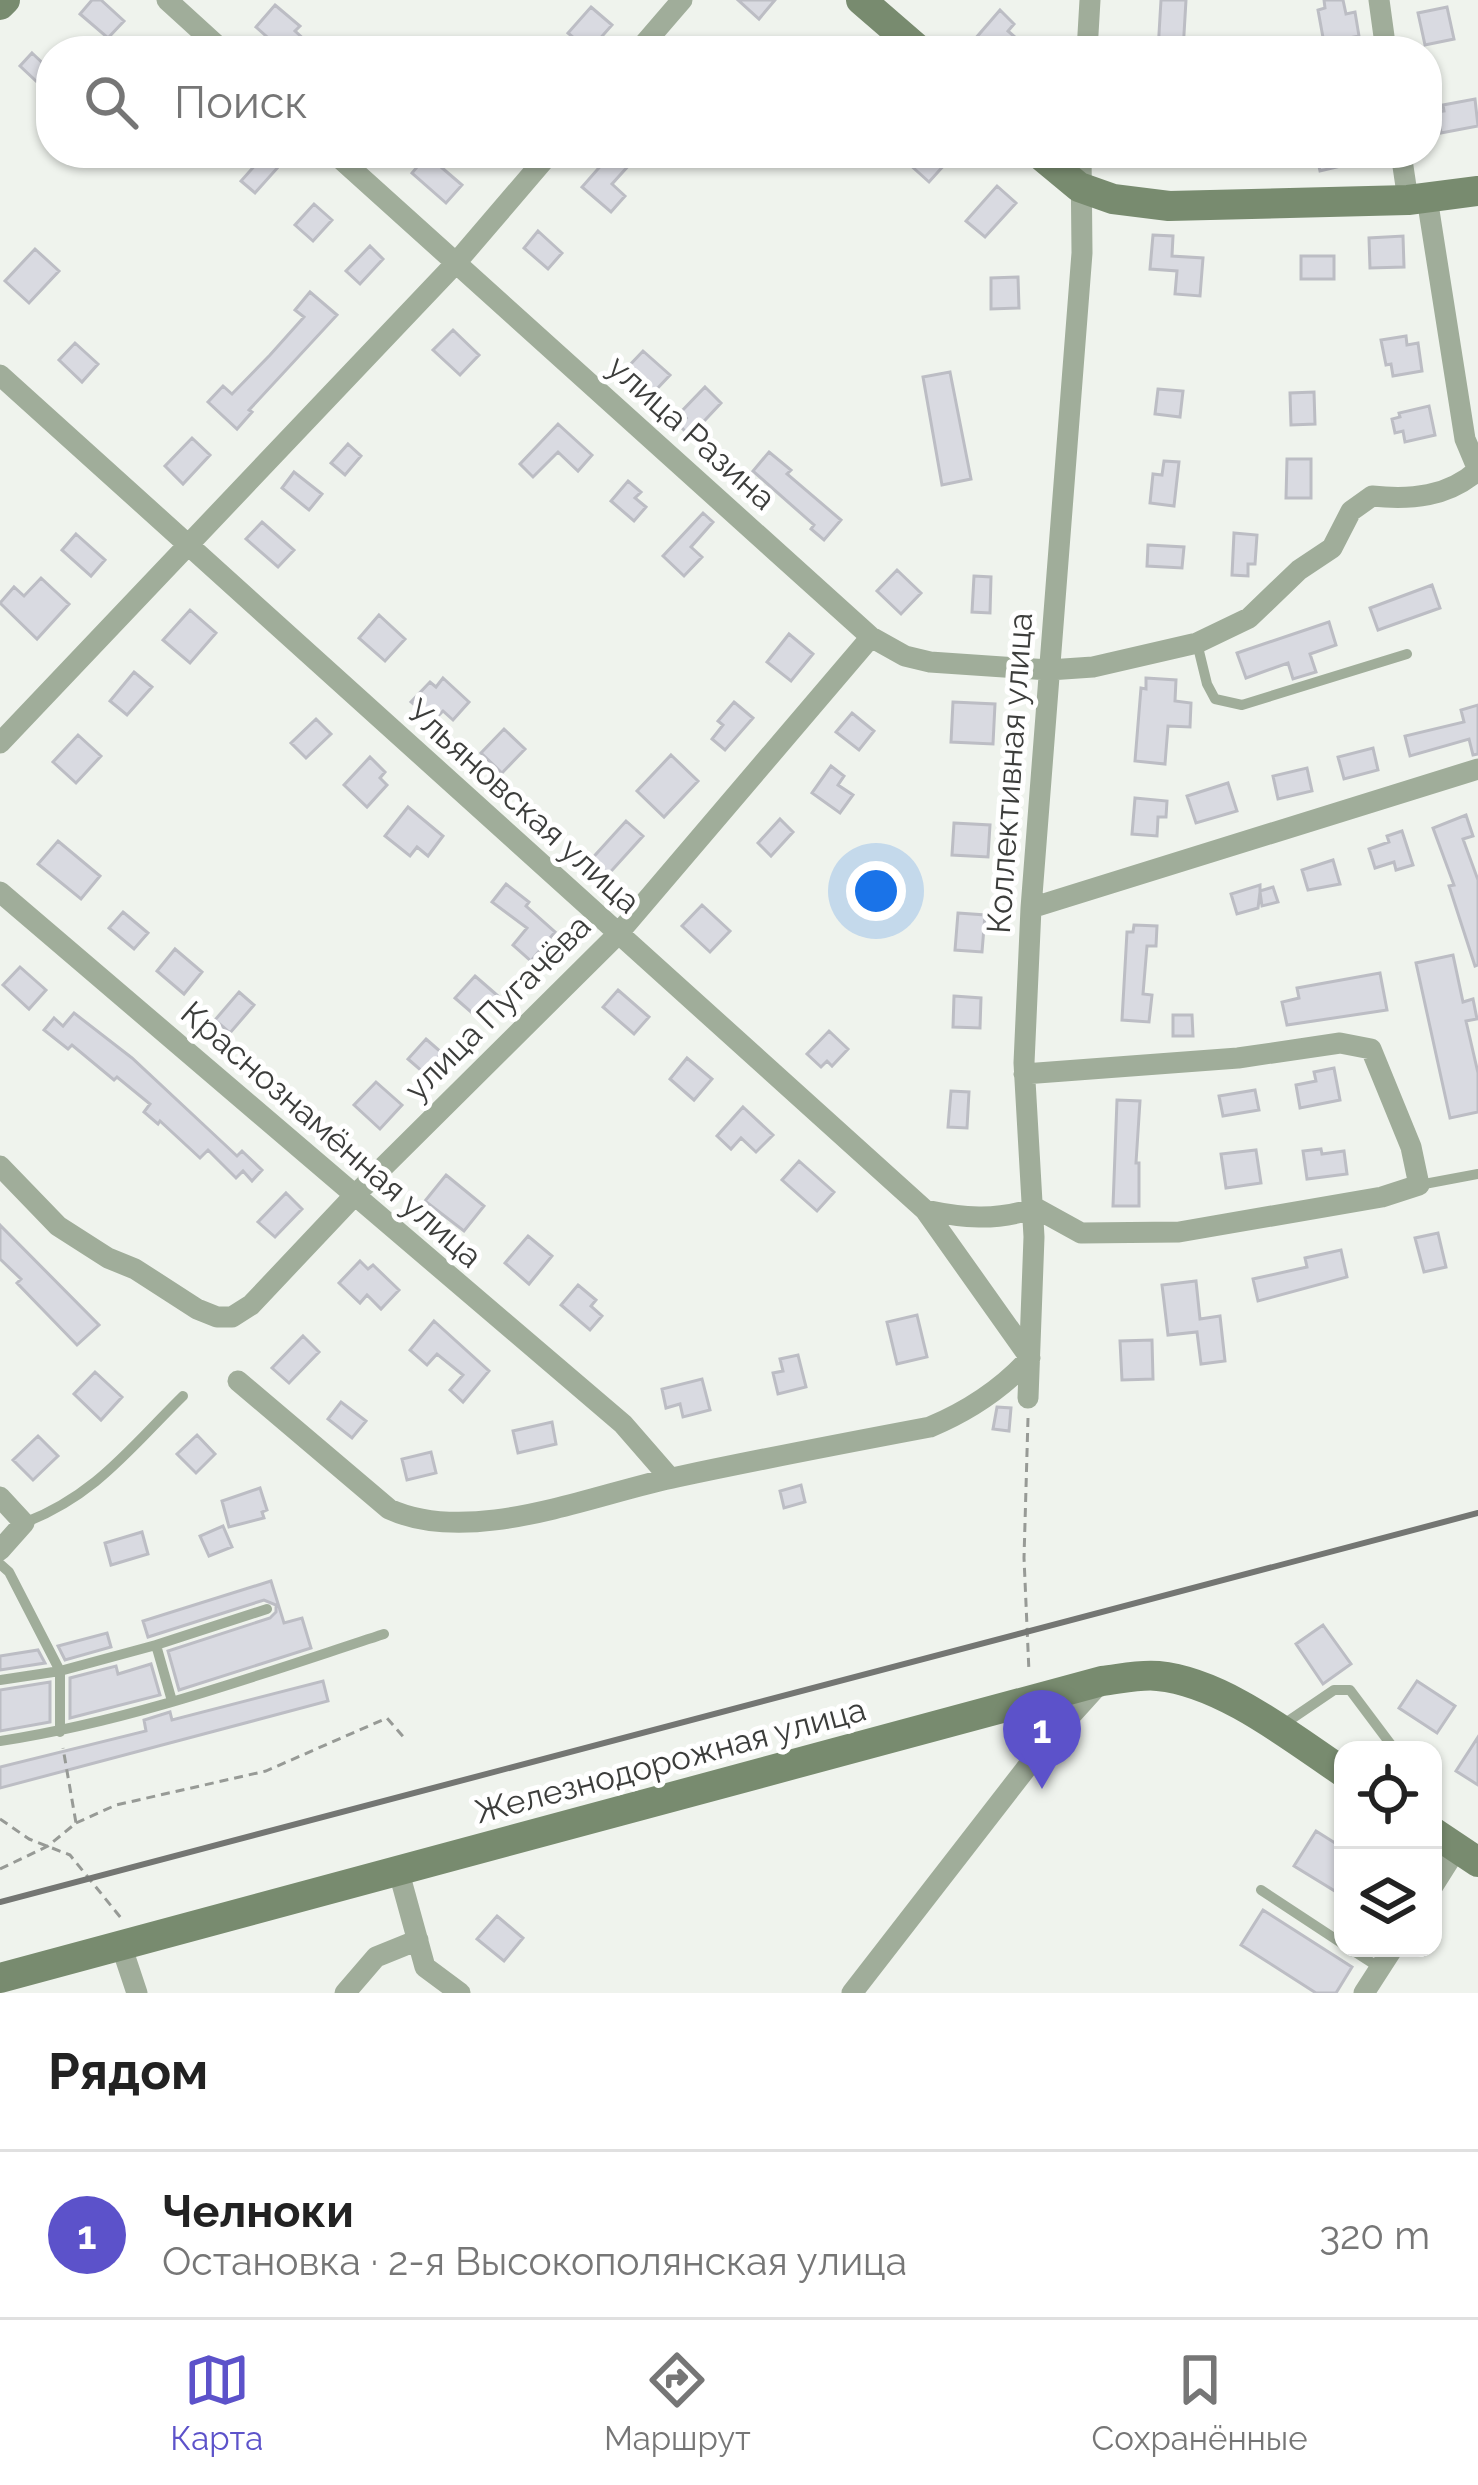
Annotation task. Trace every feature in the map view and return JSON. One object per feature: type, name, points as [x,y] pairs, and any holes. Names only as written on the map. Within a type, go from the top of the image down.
[{"type":"street","points":[[167,0],[207,36]]},
{"type":"street","points":[[651,36],[682,0]]},
{"type":"street","points":[[861,0],[903,36]]},
{"type":"street","points":[[1088,36],[1090,0]]},
{"type":"street","points":[[1379,0],[1384,36]]},
{"type":"street","name":"улица Разина","points":[[350,168],[872,638],[905,656],[1049,670],[1093,667],[1197,643],[1249,618],[1299,570],[1332,548],[1351,511],[1372,496],[1410,500],[1461,486],[1478,470]]},
{"type":"street","points":[[0,743],[455,264],[537,168]]},
{"type":"street","points":[[1056,168],[1079,187],[1113,199],[1169,206],[1418,199],[1478,191]]},
{"type":"street","name":"Коллективная улица","points":[[1028,1398],[1032,1207],[1024,1074],[1031,908],[1082,253],[1080,168]]},
{"type":"street","points":[[1407,168],[1418,199],[1465,440],[1478,470]]},
{"type":"street","name":"Ульяновская улица","points":[[0,375],[925,1210],[1030,1358]]},
{"type":"street","name":"улица Пугачёва","points":[[0,1166],[58,1226],[197,1309],[232,1317],[251,1305],[616,935],[872,638]]},
{"type":"street","points":[[1031,908],[1478,769]]},
{"type":"street","name":"Краснознамённая улица","points":[[0,892],[623,1424],[670,1478]]},
{"type":"street","points":[[925,1210],[968,1219],[1010,1216],[1032,1207],[1081,1233],[1179,1232],[1382,1197],[1420,1185],[1411,1147],[1371,1049],[1340,1043],[1238,1058],[1024,1074]]},
{"type":"street","points":[[238,1381],[389,1509],[411,1519],[439,1522],[532,1515],[670,1478],[930,1426],[956,1417],[1008,1382],[1030,1358]]},
{"type":"street","points":[[0,1497],[24,1523],[0,1550]]},
{"type":"street","name":"Железнодорожная улица","points":[[0,1978],[1102,1682],[1154,1675],[1190,1681],[1278,1728],[1334,1766]]},
{"type":"street","points":[[852,1993],[1045,1744],[1102,1682]]},
{"type":"street","points":[[398,1869],[425,1966],[460,1993]]},
{"type":"street","points":[[345,1993],[376,1957],[418,1940]]},
{"type":"street","points":[[129,1943],[136,1993]]},
{"type":"street","points":[[1364,1993],[1387,1957]]},
{"type":"lane","points":[[1197,643],[1215,699],[1242,705],[1407,654]]},
{"type":"lane","points":[[1420,1185],[1478,1174]]},
{"type":"lane","points":[[24,1523],[63,1508],[88,1491],[183,1396]]},
{"type":"lane","points":[[0,1564],[9,1572],[60,1671],[60,1732]]},
{"type":"lane","points":[[0,1680],[60,1671],[267,1609]]},
{"type":"lane","points":[[0,1741],[60,1732],[172,1701],[384,1634]]},
{"type":"lane","points":[[156,1645],[172,1701]]},
{"type":"lane","points":[[1278,1728],[1334,1690],[1350,1690],[1388,1741]]},
{"type":"lane","points":[[1261,1890],[1334,1938]]},
{"type":"lane","points":[[1363,1957],[1380,1968]]},
{"type":"path","points":[[1028,1398],[1024,1558],[1030,1678]]},
{"type":"path","points":[[0,1869],[116,1805],[266,1771],[387,1718],[406,1740]]},
{"type":"path","points":[[60,1732],[76,1823]]},
{"type":"path","points":[[0,1820],[70,1855],[129,1943]]},
{"type":"building","points":[[92,0],[101,0],[124,21],[106,36],[80,14]]},
{"type":"building","points":[[738,0],[775,0],[759,19]]},
{"type":"building","points":[[1161,0],[1186,0],[1184,36],[1159,36]]},
{"type":"building","points":[[1324,0],[1343,0],[1346,14],[1355,12],[1359,36],[1323,36],[1318,10],[1325,8]]},
{"type":"building","points":[[275,5],[300,26],[295,31],[300,36],[266,36],[256,27]]},
{"type":"building","points":[[591,7],[612,25],[602,36],[568,33]]},
{"type":"building","points":[[1447,7],[1454,39],[1442,41],[1442,36],[1423,36],[1418,13]]},
{"type":"building","points":[[1000,10],[1014,24],[1008,31],[1014,36],[978,36]]},
{"type":"building","points":[[32,53],[36,81],[20,66]]},
{"type":"building","points":[[1475,99],[1478,126],[1442,133],[1443,105]]},
{"type":"building","points":[[253,168],[277,168],[255,193],[241,181]]},
{"type":"building","points":[[416,168],[442,168],[462,185],[446,203],[412,173]]},
{"type":"building","points":[[599,168],[626,168],[612,184],[625,196],[611,212],[582,187]]},
{"type":"building","points":[[914,168],[942,168],[929,182]]},
{"type":"building","points":[[997,186],[1016,203],[985,237],[966,221]]},
{"type":"building","points":[[314,204],[332,220],[313,241],[295,225]]},
{"type":"building","points":[[538,231],[562,253],[548,269],[524,248]]},
{"type":"building","points":[[1153,235],[1173,236],[1172,256],[1203,258],[1200,296],[1175,294],[1177,271],[1150,269]]},
{"type":"building","points":[[1403,236],[1404,267],[1370,268],[1369,238]]},
{"type":"building","points":[[370,246],[383,259],[360,284],[346,271]]},
{"type":"building","points":[[35,249],[59,271],[29,303],[5,281]]},
{"type":"building","points":[[1301,256],[1334,256],[1334,279],[1301,279]]},
{"type":"building","points":[[1018,277],[1019,308],[991,309],[991,278]]},
{"type":"building","points":[[310,292],[337,315],[237,429],[208,402],[223,386],[232,394],[270,355],[304,317],[295,310]]},
{"type":"building","points":[[453,330],[479,355],[460,375],[433,350]]},
{"type":"building","points":[[1406,336],[1407,345],[1418,343],[1422,371],[1393,376],[1381,340]]},
{"type":"building","points":[[75,343],[98,364],[82,382],[59,360]]},
{"type":"building","points":[[643,351],[670,375],[654,392],[627,368]]},
{"type":"building","points":[[950,372],[971,479],[942,485],[923,377]]},
{"type":"building","points":[[705,387],[721,403],[690,436],[679,425],[686,418],[680,413]]},
{"type":"building","points":[[1158,389],[1183,391],[1180,417],[1155,414]]},
{"type":"building","points":[[1314,392],[1315,424],[1291,425],[1290,393]]},
{"type":"building","points":[[1429,406],[1435,435],[1405,442],[1403,431],[1395,433],[1392,419],[1400,417],[1399,413]]},
{"type":"building","points":[[558,424],[592,455],[578,471],[558,452],[533,477],[520,464]]},
{"type":"building","points":[[192,438],[210,455],[183,484],[165,466]]},
{"type":"building","points":[[348,444],[361,456],[345,475],[331,463]]},
{"type":"building","points":[[769,452],[791,470],[787,474],[841,520],[824,540],[811,529],[814,525],[753,471]]},
{"type":"building","points":[[1287,459],[1311,459],[1311,498],[1286,498]]},
{"type":"building","points":[[1164,461],[1179,462],[1174,506],[1150,503],[1153,474],[1162,475]]},
{"type":"building","points":[[294,472],[322,494],[309,510],[282,488]]},
{"type":"building","points":[[628,481],[641,492],[635,498],[646,507],[634,521],[611,501]]},
{"type":"building","points":[[703,513],[713,522],[691,547],[702,557],[684,576],[663,556]]},
{"type":"building","points":[[262,522],[294,550],[278,567],[246,539]]},
{"type":"building","points":[[1234,533],[1257,535],[1255,564],[1248,564],[1248,576],[1232,575]]},
{"type":"building","points":[[76,534],[105,560],[91,576],[62,550]]},
{"type":"building","points":[[1148,545],[1184,547],[1182,568],[1147,566]]},
{"type":"building","points":[[897,570],[921,593],[901,614],[877,591]]},
{"type":"building","points":[[974,576],[991,577],[990,613],[972,612]]},
{"type":"building","points":[[41,578],[69,604],[37,639],[0,603],[14,587],[24,596]]},
{"type":"building","points":[[1432,585],[1440,608],[1378,630],[1370,608]]},
{"type":"building","points":[[190,610],[216,633],[190,663],[163,640]]},
{"type":"building","points":[[379,615],[405,639],[385,661],[359,638]]},
{"type":"building","points":[[1329,622],[1336,645],[1310,654],[1316,672],[1293,679],[1288,663],[1246,678],[1237,653]]},
{"type":"building","points":[[789,634],[813,654],[791,681],[767,662]]},
{"type":"building","points":[[134,672],[152,687],[127,715],[110,701]]},
{"type":"building","points":[[443,678],[469,702],[453,720],[443,711],[433,721],[411,702],[430,682],[436,687]]},
{"type":"building","points":[[1146,678],[1176,680],[1175,701],[1191,703],[1190,727],[1168,726],[1165,764],[1135,761],[1141,688],[1146,689]]},
{"type":"building","points":[[734,702],[753,718],[725,750],[712,739],[723,725],[718,721]]},
{"type":"building","points":[[953,702],[995,704],[993,744],[951,742]]},
{"type":"building","points":[[1478,705],[1478,754],[1473,755],[1469,739],[1410,756],[1405,736],[1464,722],[1461,710]]},
{"type":"building","points":[[852,713],[874,731],[859,750],[836,732]]},
{"type":"building","points":[[316,719],[331,734],[306,758],[291,743]]},
{"type":"building","points":[[504,729],[525,749],[502,773],[481,753]]},
{"type":"building","points":[[78,735],[101,756],[76,783],[53,762]]},
{"type":"building","points":[[1373,748],[1378,770],[1344,779],[1338,757]]},
{"type":"building","points":[[671,755],[698,781],[664,817],[637,791]]},
{"type":"building","points":[[370,757],[385,772],[380,778],[387,785],[367,807],[344,785]]},
{"type":"building","points":[[831,766],[844,776],[838,785],[853,795],[840,813],[812,793]]},
{"type":"building","points":[[1307,768],[1312,791],[1278,799],[1273,776]]},
{"type":"building","points":[[1228,783],[1237,811],[1196,823],[1187,796]]},
{"type":"building","points":[[1135,798],[1167,801],[1166,817],[1158,817],[1157,836],[1132,834]]},
{"type":"building","points":[[408,807],[443,836],[428,856],[417,847],[410,856],[385,836]]},
{"type":"building","points":[[1466,815],[1473,836],[1463,839],[1478,880],[1475,966],[1433,828]]},
{"type":"building","points":[[780,819],[793,832],[771,856],[758,843]]},
{"type":"building","points":[[626,821],[643,836],[605,878],[588,863]]},
{"type":"building","points":[[954,823],[990,825],[988,857],[952,855]]},
{"type":"building","points":[[1402,831],[1413,865],[1396,870],[1394,862],[1375,868],[1369,849]]},
{"type":"building","points":[[58,841],[100,876],[81,899],[38,864]]},
{"type":"building","points":[[1333,860],[1340,884],[1308,890],[1302,870]]},
{"type":"building","points":[[506,884],[555,932],[531,961],[513,945],[527,928],[492,902]]},
{"type":"building","points":[[1260,885],[1260,891],[1273,887],[1278,902],[1262,906],[1260,892],[1258,908],[1237,914],[1231,894]]},
{"type":"building","points":[[702,905],[730,931],[710,952],[682,926]]},
{"type":"building","points":[[123,912],[148,933],[134,949],[109,928]]},
{"type":"building","points":[[958,913],[985,915],[982,952],[955,950]]},
{"type":"building","points":[[1134,925],[1157,926],[1156,946],[1147,946],[1143,994],[1152,995],[1149,1022],[1122,1020],[1127,932],[1133,932]]},
{"type":"building","points":[[175,949],[202,972],[184,994],[157,971]]},
{"type":"building","points":[[1453,955],[1463,1002],[1473,999],[1477,1019],[1466,1021],[1478,1073],[1478,1112],[1450,1118],[1416,963]]},
{"type":"building","points":[[20,967],[46,990],[29,1009],[3,985]]},
{"type":"building","points":[[1380,973],[1387,1010],[1287,1025],[1282,1002],[1299,998],[1297,988]]},
{"type":"building","points":[[475,976],[498,996],[478,1018],[455,998]]},
{"type":"building","points":[[618,990],[649,1017],[634,1034],[603,1007]]},
{"type":"building","points":[[239,992],[254,1005],[230,1033],[215,1020]]},
{"type":"building","points":[[954,996],[981,998],[980,1028],[953,1027]]},
{"type":"building","points":[[74,1013],[132,1058],[237,1156],[242,1151],[262,1170],[252,1181],[243,1171],[236,1178],[208,1150],[200,1158],[144,1112],[150,1104],[72,1045],[68,1049],[44,1030],[54,1018],[63,1026]]},
{"type":"building","points":[[1173,1015],[1192,1015],[1193,1036],[1173,1036]]},
{"type":"building","points":[[829,1031],[848,1049],[832,1066],[827,1061],[821,1067],[807,1054]]},
{"type":"building","points":[[426,1039],[442,1053],[424,1073],[408,1059]]},
{"type":"building","points":[[687,1058],[712,1079],[694,1100],[670,1079]]},
{"type":"building","points":[[1334,1068],[1340,1100],[1300,1108],[1296,1085],[1316,1081],[1314,1072]]},
{"type":"building","points":[[376,1082],[402,1105],[380,1129],[354,1105]]},
{"type":"building","points":[[1255,1090],[1259,1110],[1223,1116],[1219,1096]]},
{"type":"building","points":[[951,1091],[969,1092],[967,1128],[948,1127]]},
{"type":"building","points":[[1117,1100],[1140,1101],[1139,1206],[1113,1206]]},
{"type":"building","points":[[743,1107],[773,1135],[756,1152],[741,1138],[731,1149],[717,1136]]},
{"type":"building","points":[[1321,1149],[1322,1154],[1344,1151],[1347,1174],[1307,1179],[1303,1151]]},
{"type":"building","points":[[1256,1150],[1261,1183],[1226,1188],[1221,1154]]},
{"type":"building","points":[[799,1161],[834,1192],[817,1211],[782,1180]]},
{"type":"building","points":[[446,1175],[484,1206],[464,1231],[425,1201]]},
{"type":"building","points":[[286,1193],[302,1209],[275,1237],[258,1222]]},
{"type":"building","points":[[0,1225],[99,1325],[77,1345],[0,1259]]},
{"type":"building","points":[[1438,1233],[1446,1267],[1424,1272],[1415,1238]]},
{"type":"building","points":[[528,1236],[552,1256],[529,1284],[505,1263]]},
{"type":"building","points":[[1341,1250],[1347,1277],[1258,1301],[1253,1279],[1307,1267],[1305,1258]]},
{"type":"building","points":[[360,1261],[368,1269],[373,1265],[399,1290],[381,1309],[367,1295],[360,1303],[339,1283]]},
{"type":"building","points":[[1196,1281],[1200,1319],[1220,1316],[1225,1361],[1201,1364],[1197,1332],[1168,1335],[1162,1285]]},
{"type":"building","points":[[578,1285],[596,1300],[591,1306],[602,1316],[590,1330],[561,1305]]},
{"type":"building","points":[[917,1315],[927,1357],[897,1364],[887,1322]]},
{"type":"building","points":[[434,1321],[489,1371],[463,1402],[450,1390],[463,1375],[437,1354],[427,1365],[410,1350]]},
{"type":"building","points":[[303,1336],[319,1352],[289,1383],[272,1368]]},
{"type":"building","points":[[1152,1340],[1153,1379],[1122,1380],[1120,1341]]},
{"type":"building","points":[[798,1355],[806,1387],[778,1394],[773,1373],[783,1371],[780,1359]]},
{"type":"building","points":[[95,1372],[122,1397],[101,1420],[74,1394]]},
{"type":"building","points":[[702,1379],[710,1410],[683,1417],[680,1404],[666,1408],[662,1389]]},
{"type":"building","points":[[341,1402],[366,1421],[352,1438],[328,1419]]},
{"type":"building","points":[[997,1407],[1011,1408],[1009,1431],[993,1429]]},
{"type":"building","points":[[552,1422],[556,1444],[518,1453],[513,1431]]},
{"type":"building","points":[[197,1435],[215,1454],[196,1473],[177,1454]]},
{"type":"building","points":[[38,1436],[58,1456],[33,1480],[13,1460]]},
{"type":"building","points":[[431,1452],[436,1473],[407,1480],[402,1459]]},
{"type":"building","points":[[801,1485],[805,1502],[784,1508],[780,1491]]},
{"type":"building","points":[[260,1488],[267,1510],[262,1512],[264,1518],[229,1527],[222,1501]]},
{"type":"building","points":[[223,1526],[232,1547],[209,1556],[200,1536]]},
{"type":"building","points":[[142,1532],[148,1554],[111,1565],[105,1543]]},
{"type":"building","points":[[271,1581],[284,1623],[302,1618],[311,1648],[179,1690],[168,1651],[270,1618],[276,1605],[264,1600],[148,1637],[143,1621]]},
{"type":"building","points":[[1323,1625],[1351,1664],[1323,1684],[1296,1644]]},
{"type":"building","points":[[107,1633],[111,1647],[65,1660],[58,1646]]},
{"type":"building","points":[[38,1650],[45,1663],[0,1670],[0,1656]]},
{"type":"building","points":[[151,1664],[160,1695],[70,1718],[70,1678],[116,1666],[118,1674]]},
{"type":"building","points":[[323,1681],[328,1701],[0,1788],[0,1767],[146,1731],[144,1720],[170,1712],[172,1720]]},
{"type":"building","points":[[1417,1681],[1455,1706],[1437,1733],[1399,1708]]},
{"type":"building","points":[[50,1682],[50,1722],[0,1731],[0,1690]]},
{"type":"building","points":[[1478,1737],[1478,1785],[1456,1771]]},
{"type":"building","points":[[1316,1831],[1334,1842],[1334,1890],[1294,1866]]},
{"type":"building","points":[[1263,1910],[1352,1967],[1336,1993],[1316,1993],[1241,1945]]},
{"type":"building","points":[[497,1916],[523,1938],[504,1961],[477,1939]]},
{"type":"railway","points":[[0,1902],[1478,1513]]},
{"type":"place","name":"Челноки","points":[[1042,1789]]}]
